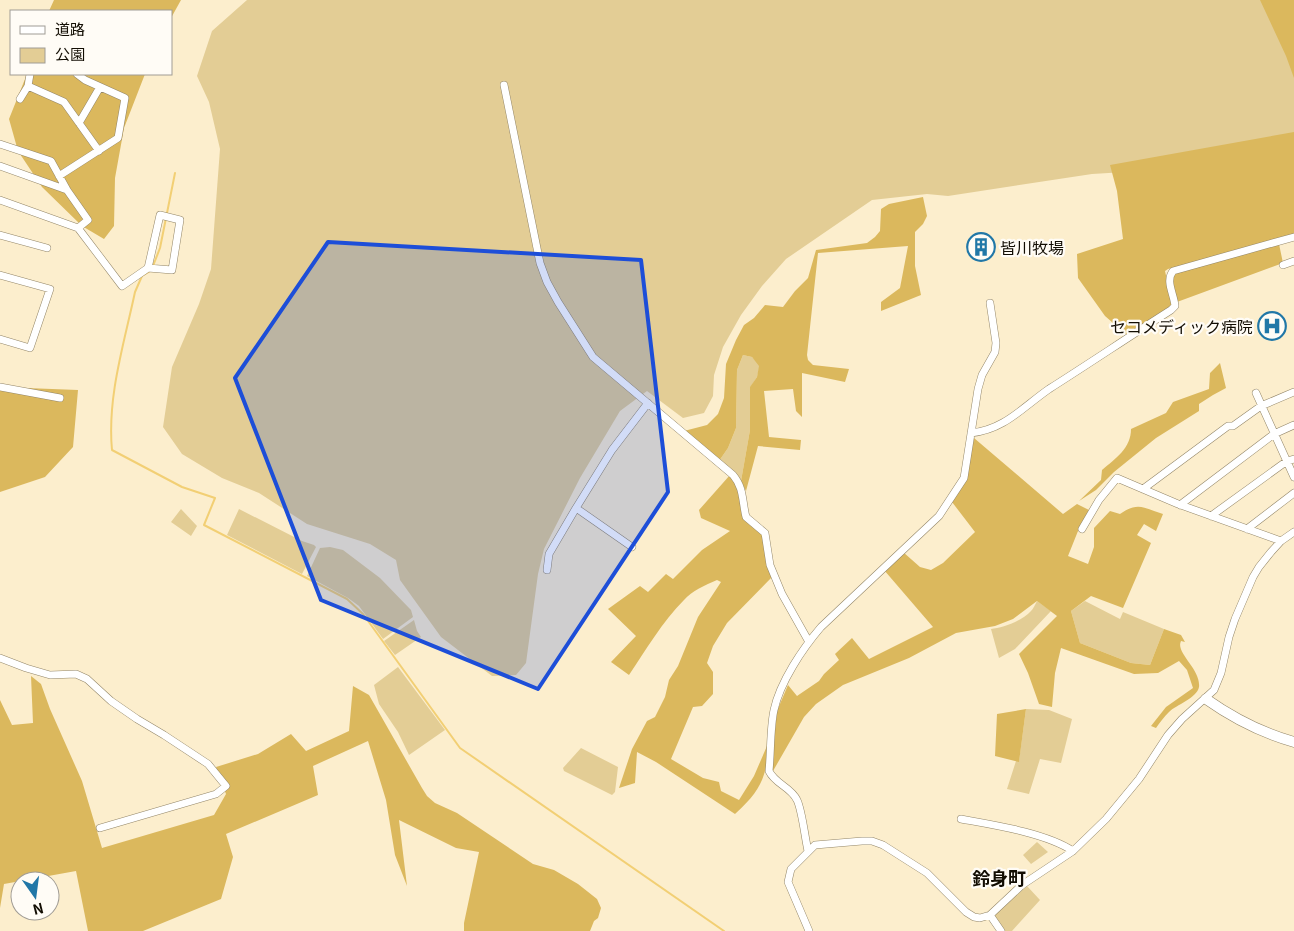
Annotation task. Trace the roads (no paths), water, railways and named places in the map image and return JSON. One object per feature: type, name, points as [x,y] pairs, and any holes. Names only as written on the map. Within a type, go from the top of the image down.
[{"type":"street","points":[[20,99],[28,86],[30,75]]},
{"type":"street","points":[[59,176],[118,138],[126,98],[85,80],[78,75]]},
{"type":"street","points":[[504,85],[540,263],[547,282],[594,357],[740,483],[746,516],[765,533],[770,566],[782,594],[809,642]]},
{"type":"street","points":[[28,86],[64,102],[99,151]]},
{"type":"street","points":[[79,122],[100,87]]},
{"type":"street","points":[[0,144],[51,162],[67,190],[88,220],[78,228]]},
{"type":"street","points":[[0,166],[67,190]]},
{"type":"street","points":[[0,200],[78,228],[122,286],[148,268],[172,270],[180,220],[160,216],[148,268]]},
{"type":"street","points":[[0,235],[47,248]]},
{"type":"street","points":[[971,433],[984,432],[1008,421],[1041,395],[1171,310],[1175,306],[1169,281],[1169,276],[1173,271],[1294,237]]},
{"type":"street","points":[[1283,265],[1294,261]]},
{"type":"street","points":[[0,275],[50,289],[30,348],[0,340]]},
{"type":"street","points":[[808,851],[797,800],[791,792],[771,776],[769,771],[774,710],[787,678],[809,642],[821,627],[939,516],[964,478],[982,375],[995,352],[996,343],[990,303]]},
{"type":"street","points":[[0,387],[60,398]]},
{"type":"street","points":[[1256,392],[1274,434],[1291,460],[1294,477]]},
{"type":"street","points":[[1143,489],[1228,426],[1233,426],[1261,406],[1294,392]]},
{"type":"street","points":[[547,570],[549,554],[576,508],[612,450],[648,403]]},
{"type":"street","points":[[1180,505],[1274,434],[1294,425]]},
{"type":"street","points":[[1211,516],[1291,460]]},
{"type":"street","points":[[1082,528],[1099,500],[1117,478],[1180,505],[1281,540]]},
{"type":"street","points":[[1247,529],[1294,493]]},
{"type":"street","points":[[576,508],[632,547]]},
{"type":"street","points":[[809,931],[788,882],[790,869],[815,845],[862,841],[883,845],[926,873],[971,916],[980,918],[990,915],[1022,885],[1073,851],[1106,818],[1139,779],[1168,735],[1206,699],[1217,684],[1235,619],[1253,578],[1264,559],[1281,540],[1294,532]]},
{"type":"street","points":[[0,658],[50,675],[76,674],[87,679],[111,701],[137,720],[164,734],[208,764],[226,786],[216,794],[100,828]]},
{"type":"street","points":[[1206,699],[1250,726],[1294,742]]},
{"type":"street","points":[[961,819],[1034,835],[1066,846],[1073,851]]},
{"type":"street","points":[[990,915],[1001,931]]},
{"type":"waterway","points":[[153,266],[160,248],[175,173]]},
{"type":"waterway","points":[[152,270],[142,276],[135,292],[114,390],[111,430],[112,450],[182,487],[215,498],[204,525],[347,599],[363,614],[460,748],[724,931]]},
{"type":"place","name":"皆川牧場","points":[[981,247]]},
{"type":"place","name":"セコメディック病院","points":[[1272,326]]},
{"type":"district","name":"鈴身町","points":[[999,877]]}]
